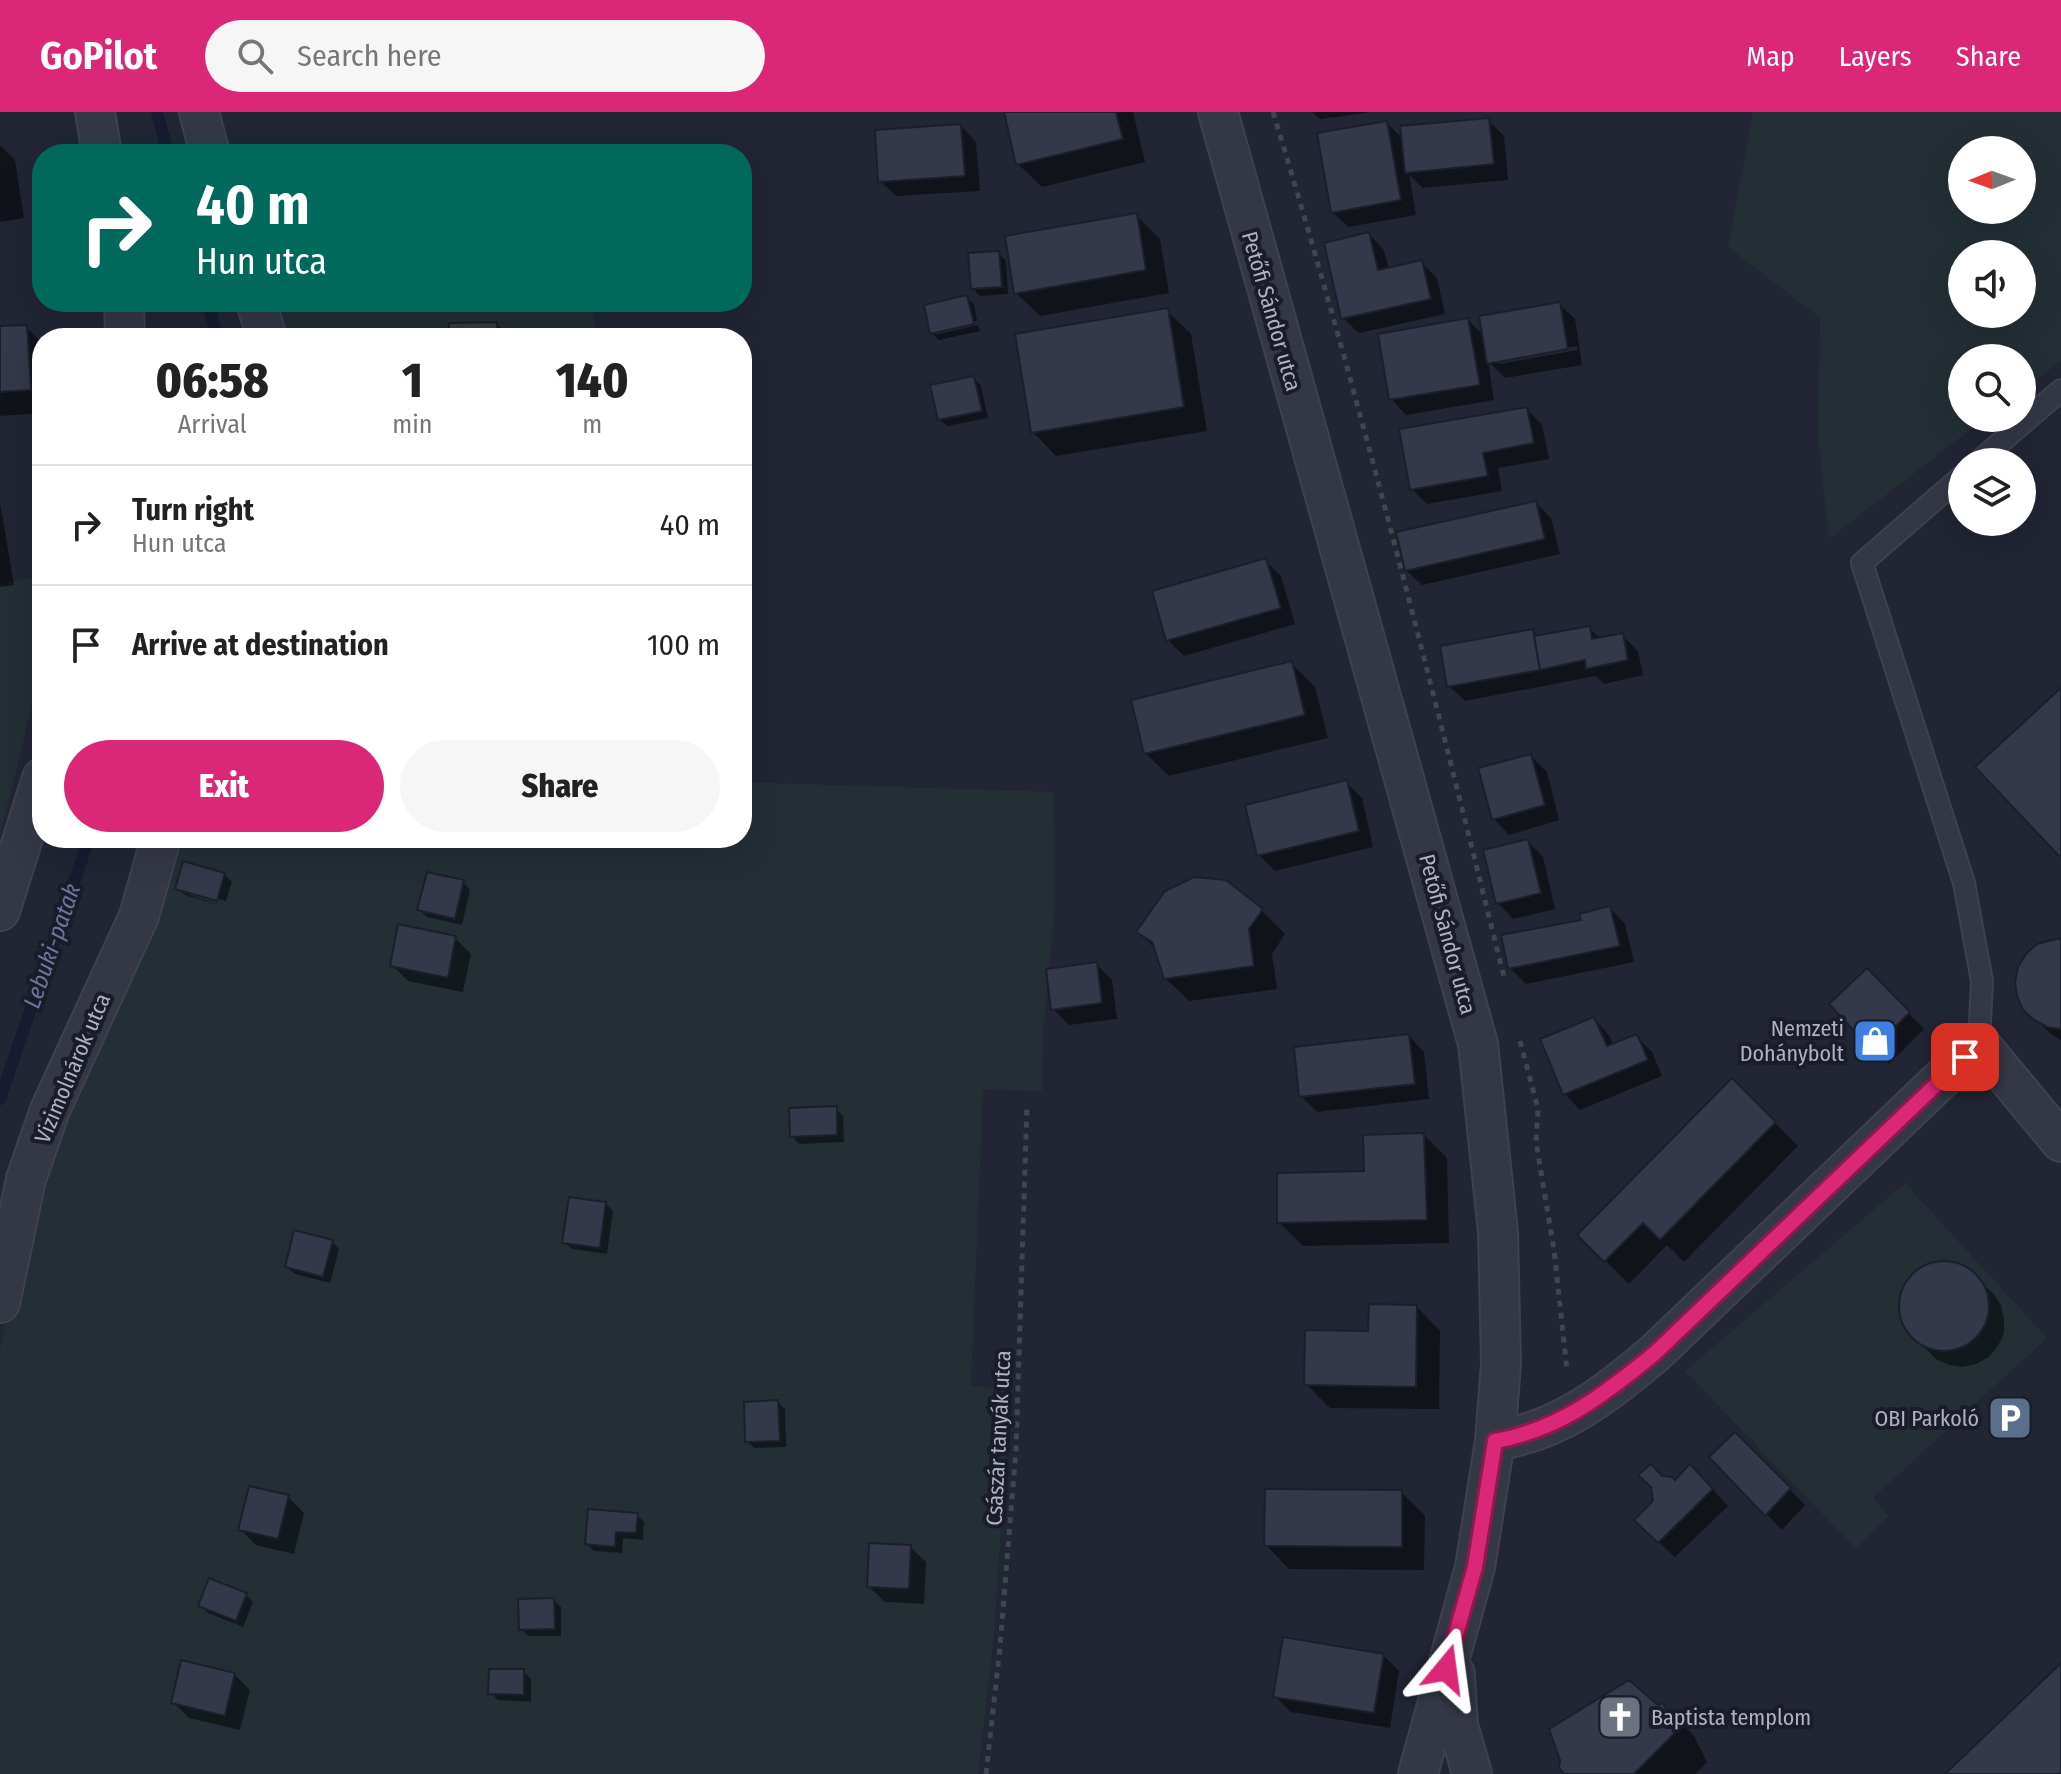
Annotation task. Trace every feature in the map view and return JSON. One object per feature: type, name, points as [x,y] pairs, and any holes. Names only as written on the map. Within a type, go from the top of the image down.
[{"type":"street","points":[[95,112],[100,144]]},
{"type":"street","points":[[199,112],[207,144]]},
{"type":"street","name":"Petőfi Sándor utca","points":[[1218,112],[1478,1044],[1498,1232],[1501,1364],[1495,1441],[1475,1567],[1418,1774]]},
{"type":"street","points":[[0,911],[32,810]]},
{"type":"street","name":"Vizimolnárok utca","points":[[0,1303],[26,1179],[50,1110],[139,916],[158,848]]},
{"type":"street","points":[[1495,1441],[1552,1425],[1586,1408],[1623,1380],[1654,1354],[1979,1043],[2061,1142]]},
{"type":"street","points":[[1453,1643],[1458,1725],[1472,1774]]},
{"type":"lane","points":[[1994,448],[2061,390]]},
{"type":"lane","points":[[1948,488],[1862,563],[1964,883],[1982,981],[1979,1043]]},
{"type":"path","points":[[1273,112],[1370,454],[1505,980]]},
{"type":"path","points":[[1520,1037],[1538,1109],[1536,1142],[1554,1250],[1568,1372]]},
{"type":"path","name":"Császár tanyák utca","points":[[986,1774],[1016,1449],[1027,1104]]},
{"type":"shaded area","points":[[1753,112],[2061,112],[2061,361],[2036,380],[2036,344],[1948,344],[1948,432],[1968,432],[1829,539],[1818,438],[1820,318],[1728,247]]},
{"type":"shaded area","points":[[273,312],[593,312],[595,328],[278,328]]},
{"type":"shaded area","points":[[32,578],[32,705],[0,837],[0,584]]},
{"type":"shaded area","points":[[752,782],[1054,792],[1055,907],[1043,1031],[1042,1091],[983,1090],[971,1386],[1010,1389],[994,1636],[978,1774],[0,1774],[0,1350],[40,1163],[161,848],[752,848]]},
{"type":"shaded area","points":[[1905,1183],[2047,1338],[1873,1498],[1888,1516],[1856,1549],[1685,1371]]},
{"type":"building","points":[[1004,112],[1116,112],[1123,139],[1016,165]]},
{"type":"building","points":[[1489,118],[1494,164],[1405,173],[1400,126]]},
{"type":"building","points":[[1387,121],[1401,200],[1331,213],[1317,133]]},
{"type":"building","points":[[961,124],[965,176],[878,182],[875,130]]},
{"type":"building","points":[[1137,213],[1146,270],[1014,294],[1005,236]]},
{"type":"building","points":[[1369,232],[1378,270],[1422,260],[1431,299],[1341,319],[1324,243]]},
{"type":"building","points":[[999,251],[1002,287],[971,289],[968,253]]},
{"type":"building","points":[[967,295],[974,324],[930,334],[924,305]]},
{"type":"building","points":[[1560,302],[1568,349],[1487,364],[1479,316]]},
{"type":"building","points":[[1168,308],[1184,407],[1031,433],[1015,334]]},
{"type":"building","points":[[1468,318],[1480,385],[1389,400],[1378,334]]},
{"type":"building","points":[[497,322],[497,328],[449,328],[449,323]]},
{"type":"building","points":[[27,325],[31,390],[0,392],[0,326]]},
{"type":"building","points":[[974,376],[982,411],[938,420],[930,385]]},
{"type":"building","points":[[1527,407],[1534,443],[1483,453],[1488,476],[1410,490],[1399,429]]},
{"type":"building","points":[[1536,501],[1545,539],[1405,571],[1396,532]]},
{"type":"building","points":[[1266,558],[1281,608],[1166,641],[1152,591]]},
{"type":"building","points":[[1590,626],[1592,639],[1623,633],[1628,660],[1586,669],[1585,660],[1540,670],[1534,636]]},
{"type":"building","points":[[1533,629],[1540,670],[1447,687],[1440,646]]},
{"type":"building","points":[[1292,661],[1305,715],[1144,754],[1131,700]]},
{"type":"building","points":[[2061,688],[2061,858],[1975,767]]},
{"type":"building","points":[[1531,754],[1545,805],[1492,820],[1478,768]]},
{"type":"building","points":[[1347,780],[1359,831],[1257,856],[1245,805]]},
{"type":"building","points":[[1528,839],[1541,893],[1496,904],[1483,850]]},
{"type":"building","points":[[183,861],[225,873],[217,901],[175,889]]},
{"type":"building","points":[[427,872],[464,880],[455,919],[417,910]]},
{"type":"building","points":[[1194,877],[1226,880],[1263,909],[1249,929],[1254,966],[1164,979],[1152,942],[1136,932],[1165,891]]},
{"type":"building","points":[[1610,906],[1620,946],[1508,969],[1501,935],[1581,920],[1579,914]]},
{"type":"building","points":[[398,924],[456,936],[448,978],[390,966]]},
{"type":"building","points":[[2061,938],[2061,1029],[2047,1027],[2023,1010],[2015,982],[2018,967],[2026,954],[2037,944]]},
{"type":"building","points":[[1097,962],[1102,1003],[1051,1010],[1046,969]]},
{"type":"building","points":[[1867,968],[1910,1012],[1872,1050],[1829,1004]]},
{"type":"building","points":[[1594,1017],[1607,1046],[1637,1034],[1648,1060],[1563,1095],[1540,1039]]},
{"type":"building","points":[[1409,1034],[1415,1084],[1299,1097],[1294,1047]]},
{"type":"building","points":[[1732,1078],[1776,1122],[1660,1240],[1643,1223],[1604,1262],[1577,1235]]},
{"type":"building","points":[[837,1106],[837,1135],[790,1137],[789,1108]]},
{"type":"building","points":[[1424,1133],[1427,1220],[1277,1223],[1277,1173],[1364,1171],[1363,1135]]},
{"type":"building","points":[[569,1197],[606,1202],[600,1248],[562,1243]]},
{"type":"building","points":[[294,1230],[333,1240],[323,1277],[285,1267]]},
{"type":"building","points":[[1944,1261],[1961,1264],[1976,1274],[1986,1289],[1989,1306],[1986,1323],[1976,1338],[1961,1348],[1944,1351],[1927,1348],[1912,1338],[1902,1323],[1899,1306],[1902,1289],[1912,1274],[1927,1264]]},
{"type":"building","points":[[1369,1304],[1417,1305],[1416,1387],[1304,1385],[1305,1330],[1368,1331]]},
{"type":"building","points":[[778,1400],[780,1441],[745,1442],[744,1402]]},
{"type":"building","points":[[1735,1432],[1791,1488],[1765,1516],[1709,1457]]},
{"type":"building","points":[[1651,1464],[1662,1476],[1675,1480],[1690,1464],[1713,1489],[1658,1543],[1634,1520],[1653,1501],[1651,1487],[1638,1475]]},
{"type":"building","points":[[249,1486],[289,1495],[278,1539],[238,1530]]},
{"type":"building","points":[[1265,1489],[1402,1490],[1402,1547],[1264,1546]]},
{"type":"building","points":[[588,1509],[638,1513],[636,1533],[616,1532],[615,1547],[585,1544]]},
{"type":"building","points":[[869,1543],[911,1545],[909,1589],[867,1587]]},
{"type":"building","points":[[209,1578],[247,1593],[236,1621],[198,1606]]},
{"type":"building","points":[[554,1598],[555,1629],[519,1630],[518,1599]]},
{"type":"building","points":[[1283,1637],[1384,1654],[1374,1713],[1273,1697]]},
{"type":"building","points":[[181,1660],[235,1673],[225,1716],[171,1703]]},
{"type":"building","points":[[2061,1663],[2061,1774],[1945,1774]]},
{"type":"building","points":[[489,1669],[524,1669],[524,1695],[488,1694]]},
{"type":"building","name":"Baptista templom","points":[[1629,1680],[1658,1705],[1663,1703],[1678,1730],[1634,1774],[1564,1774],[1559,1768],[1560,1760],[1549,1729]]},
{"type":"waterway","name":"Lebuki-patak","points":[[157,112],[165,144]]},
{"type":"waterway","name":"Lebuki-patak","points":[[210,312],[214,328]]},
{"type":"waterway","name":"Lebuki-patak","points":[[0,1099],[86,848]]},
{"type":"place","name":"Nemzeti Dohánybolt","points":[[1875,1041]]},
{"type":"place","name":"OBI Parkoló","points":[[2010,1418]]},
{"type":"place","name":"Baptista templom","points":[[1620,1717]]},
{"type":"route","points":[[1446,1669],[1475,1567],[1495,1441],[1552,1425],[1586,1408],[1623,1380],[1965,1057]]}]
